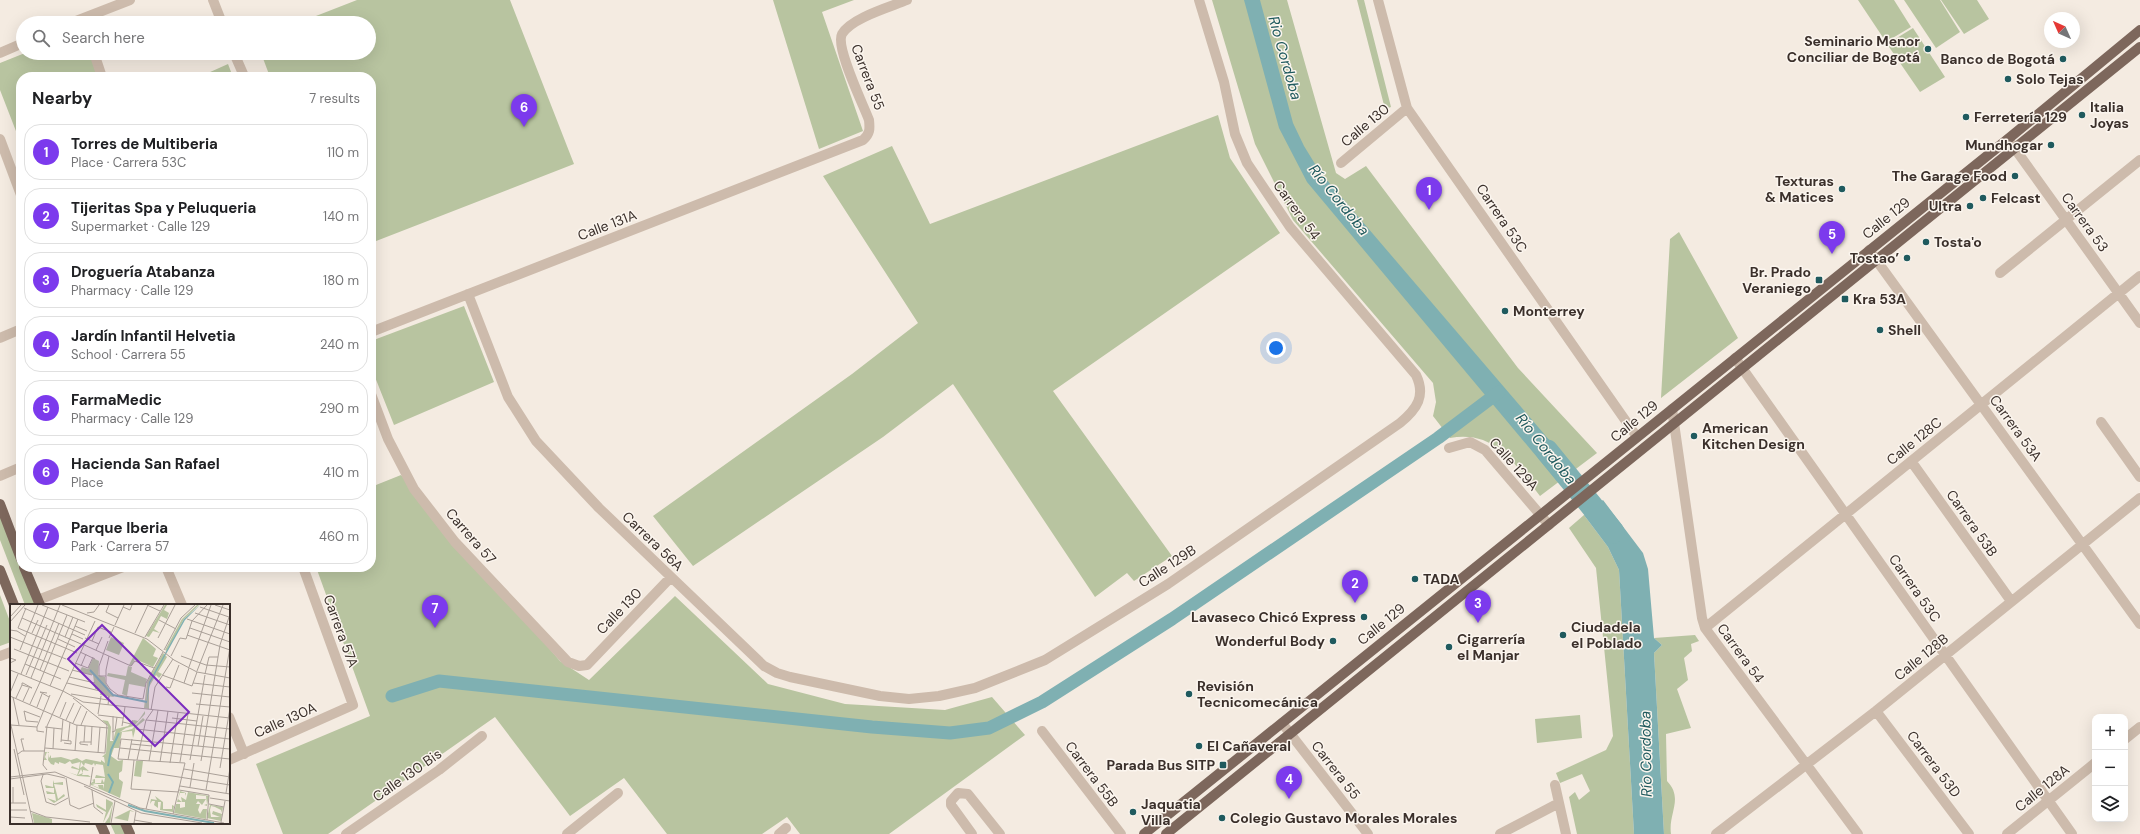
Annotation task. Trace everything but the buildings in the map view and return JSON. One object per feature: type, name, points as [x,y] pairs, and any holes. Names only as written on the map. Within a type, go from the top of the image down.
[{"type":"main road","name":"Calle 129","points":[[1144,834],[2140,30]]},
{"type":"main road","name":"Calle 129","points":[[1166,834],[2016,149],[2140,47]]},
{"type":"main road","points":[[0,504],[16,546]]},
{"type":"main road","points":[[0,570],[14,604]]},
{"type":"main road","points":[[26,572],[39,603]]},
{"type":"main road","points":[[100,824],[105,834]]},
{"type":"main road","points":[[125,824],[130,834]]},
{"type":"street","points":[[94,16],[130,0]]},
{"type":"street","points":[[213,0],[219,16]]},
{"type":"street","name":"Carrera 55","points":[[853,145],[868,135],[870,129],[869,120],[843,56],[840,44],[842,34],[849,26],[858,20],[907,0]]},
{"type":"street","name":"Carrera 54","points":[[1199,0],[1224,82],[1235,134],[1247,163],[1290,227],[1416,375],[1420,384],[1420,394],[1416,408]]},
{"type":"street","name":"Carrera 53C","points":[[1378,0],[1407,108],[1637,437]]},
{"type":"street","points":[[0,53],[16,46]]},
{"type":"street","points":[[96,60],[100,72]]},
{"type":"street","points":[[237,60],[242,72]]},
{"type":"street","name":"Calle 130","points":[[1341,163],[1407,108]]},
{"type":"street","name":"Carrera 53","points":[[2008,138],[2140,323]]},
{"type":"street","points":[[0,139],[16,182]]},
{"type":"street","name":"Calle 131A","points":[[376,330],[853,145]]},
{"type":"street","points":[[2000,273],[2065,218],[2140,160]]},
{"type":"street","name":"Carrera 53A","points":[[1869,250],[2084,544],[2140,624]]},
{"type":"street","name":"Calle 128C","points":[[1705,628],[2140,276]]},
{"type":"street","name":"Carrera 56A","points":[[468,294],[510,400],[536,441],[599,508],[764,666],[777,673],[852,691],[909,699]]},
{"type":"street","points":[[0,338],[16,331]]},
{"type":"street","name":"Carrera 53C","points":[[1734,358],[2072,834]]},
{"type":"street","name":"Carrera 57","points":[[376,407],[388,439],[414,489],[455,542],[568,662],[579,666],[587,665]]},
{"type":"street","name":"Calle 129B","points":[[909,699],[939,696],[975,688],[1045,660],[1168,584],[1400,423],[1416,408]]},
{"type":"street","name":"Carrera 54","points":[[1672,409],[1702,618],[1705,628],[1806,766],[1858,834]]},
{"type":"street","points":[[2101,422],[2140,477]]},
{"type":"street","name":"Calle 129A","points":[[1449,448],[1470,442],[1481,447],[1549,525]]},
{"type":"street","name":"Carrera 53B","points":[[1911,461],[2011,602]]},
{"type":"street","points":[[0,476],[16,470]]},
{"type":"street","name":"Calle 128B","points":[[1716,834],[1876,711],[2140,498]]},
{"type":"street","points":[[39,603],[111,572]]},
{"type":"street","points":[[168,572],[182,604]]},
{"type":"street","name":"Carrera 57A","points":[[305,572],[353,705]]},
{"type":"street","name":"Calle 130","points":[[587,665],[671,577]]},
{"type":"street","points":[[0,656],[10,652]]},
{"type":"street","name":"Calle 130A","points":[[230,760],[353,705]]},
{"type":"street","name":"Carrera 53D","points":[[1876,711],[1969,834]]},
{"type":"street","points":[[230,719],[244,754]]},
{"type":"street","name":"Carrera 55","points":[[1282,722],[1368,834]]},
{"type":"street","points":[[2128,736],[2140,726]]},
{"type":"street","name":"Carrera 55B","points":[[1042,731],[1120,834]]},
{"type":"street","name":"Calle 130 Bis","points":[[346,834],[439,770],[482,736]]},
{"type":"street","name":"Calle 128A","points":[[2007,834],[2092,765]]},
{"type":"street","points":[[1555,785],[1566,834]]},
{"type":"street","points":[[566,834],[618,793]]},
{"type":"street","points":[[972,834],[951,805],[951,801],[958,793],[968,794],[1000,834]]},
{"type":"street","points":[[1500,834],[1559,803]]},
{"type":"green space","points":[[357,0],[510,0],[574,164],[376,241],[376,72],[268,72],[264,60],[376,60],[376,16],[316,16]]},
{"type":"green space","points":[[773,0],[854,0],[822,12],[863,131],[819,149]]},
{"type":"green space","points":[[1212,0],[1287,0],[1336,173],[1345,179],[1366,166],[1518,368],[1597,453],[1540,496],[1513,462],[1493,445],[1480,439],[1466,437],[1450,438],[1433,416],[1436,402],[1433,383],[1293,220],[1255,144]]},
{"type":"green space","points":[[1357,0],[1364,0],[1391,107],[1385,109]]},
{"type":"green space","points":[[1858,0],[1894,0],[1911,27],[1886,42]]},
{"type":"green space","points":[[1904,0],[1940,0],[1960,32],[1936,48]]},
{"type":"green space","points":[[1941,0],[1977,0],[1989,19],[1964,34]]},
{"type":"green space","points":[[1913,28],[1945,77],[1920,92],[1887,44]]},
{"type":"green space","points":[[16,57],[16,60],[95,60],[100,72],[16,72],[16,131],[0,90],[0,63]]},
{"type":"green space","points":[[228,64],[231,72],[210,72]]},
{"type":"green space","points":[[1218,115],[1230,158],[1280,233],[1053,391],[1172,556],[1134,581],[1127,573],[1095,597],[953,384],[883,437],[693,566],[653,516],[852,374],[918,323],[823,176],[892,146],[930,224]]},
{"type":"green space","points":[[1679,232],[1738,338],[1661,398],[1670,239]]},
{"type":"green space","points":[[464,306],[494,382],[394,425],[376,380],[376,339]]},
{"type":"green space","points":[[401,475],[560,661],[589,680],[675,596],[768,684],[845,704],[945,710],[992,697],[1025,735],[889,834],[800,834],[787,817],[762,834],[667,834],[624,778],[570,816],[495,717],[328,834],[283,834],[256,764],[370,716],[318,572],[376,572],[376,485]]},
{"type":"green space","points":[[0,511],[16,552],[16,572],[24,572],[37,604],[25,604],[0,540]]},
{"type":"green space","points":[[1584,515],[1608,547],[1619,570],[1634,834],[1577,834],[1569,797],[1575,792],[1579,800],[1590,791],[1582,774],[1560,783],[1556,773],[1606,750],[1613,736],[1596,568],[1569,528]]},
{"type":"green space","points":[[0,595],[10,621],[10,642],[0,646]]},
{"type":"green space","points":[[1695,635],[1699,641],[1691,644],[1692,651],[1684,658],[1688,680],[1677,689],[1691,728],[1666,734],[1667,781],[1672,788],[1675,800],[1671,834],[1664,834],[1654,653],[1662,645],[1654,638]]},
{"type":"green space","points":[[1580,715],[1582,738],[1537,743],[1535,719]]},
{"type":"green space","points":[[110,824],[121,824],[125,834],[115,834]]},
{"type":"water","points":[[1244,0],[1260,0],[1293,123],[1304,146],[1320,172],[1574,469],[1557,481],[1307,182],[1279,128]]},
{"type":"water","points":[[1603,500],[1643,553],[1648,569],[1654,638],[1662,645],[1654,653],[1664,834],[1634,834],[1619,570],[1608,547],[1584,515]]},
{"type":"waterway","points":[[392,696],[439,681],[872,727],[950,733],[989,728],[1042,702],[1172,619],[1438,438],[1499,392]]},
{"type":"waterway","name":"Río Cordoba","points":[[1547,451],[1613,532]]},
{"type":"place","name":"Seminario Menor Conciliar de Bogotá","points":[[1928,49]]},
{"type":"place","name":"Banco de Bogotá","points":[[2063,59]]},
{"type":"place","name":"Solo Tejas","points":[[2008,79]]},
{"type":"place","name":"Italia Joyas","points":[[2082,115]]},
{"type":"place","name":"Ferretería 129","points":[[1966,117]]},
{"type":"place","name":"Hacienda San Rafael","points":[[524,127]]},
{"type":"place","name":"Mundhogar","points":[[2051,145]]},
{"type":"place","name":"The Garage Food","points":[[2015,176]]},
{"type":"place","name":"Texturas & Matices","points":[[1842,189]]},
{"type":"place","name":"Felcast","points":[[1983,198]]},
{"type":"place","name":"Ultra","points":[[1970,206]]},
{"type":"place","name":"Torres de Multiberia","points":[[1429,210]]},
{"type":"place","name":"Tosta'o","points":[[1926,242]]},
{"type":"place","name":"FarmaMedic","points":[[1832,254]]},
{"type":"place","name":"Tostao’","points":[[1907,258]]},
{"type":"place","name":"Br. Prado Veraniego","points":[[1819,280]]},
{"type":"place","name":"Kra 53A","points":[[1845,299]]},
{"type":"place","name":"Monterrey","points":[[1505,311]]},
{"type":"place","name":"Shell","points":[[1880,330]]},
{"type":"place","name":"American Kitchen Design","points":[[1694,436]]},
{"type":"place","name":"TADA","points":[[1415,579]]},
{"type":"place","name":"Tijeritas Spa y Peluqueria","points":[[1355,603]]},
{"type":"place","name":"Lavaseco Chicó Express","points":[[1364,617]]},
{"type":"place","name":"Droguería Atabanza","points":[[1478,623]]},
{"type":"place","name":"Parque Iberia","points":[[435,628]]},
{"type":"place","name":"Ciudadela el Poblado","points":[[1563,635]]},
{"type":"place","name":"Wonderful Body","points":[[1333,641]]},
{"type":"place","name":"Cigarrería el Manjar","points":[[1449,647]]},
{"type":"place","name":"Revisión Tecnicomecánica","points":[[1189,694]]},
{"type":"place","name":"El Cañaveral","points":[[1199,746]]},
{"type":"place","name":"Parada Bus SITP","points":[[1223,765]]},
{"type":"place","name":"Jardín Infantil Helvetia","points":[[1289,799]]},
{"type":"place","name":"Jaquatia Villa","points":[[1133,812]]},
{"type":"place","name":"Colegio Gustavo Morales Morales","points":[[1222,818]]},
{"type":"water label","name":"Rio Cordoba","points":[[1285,58]]}]
